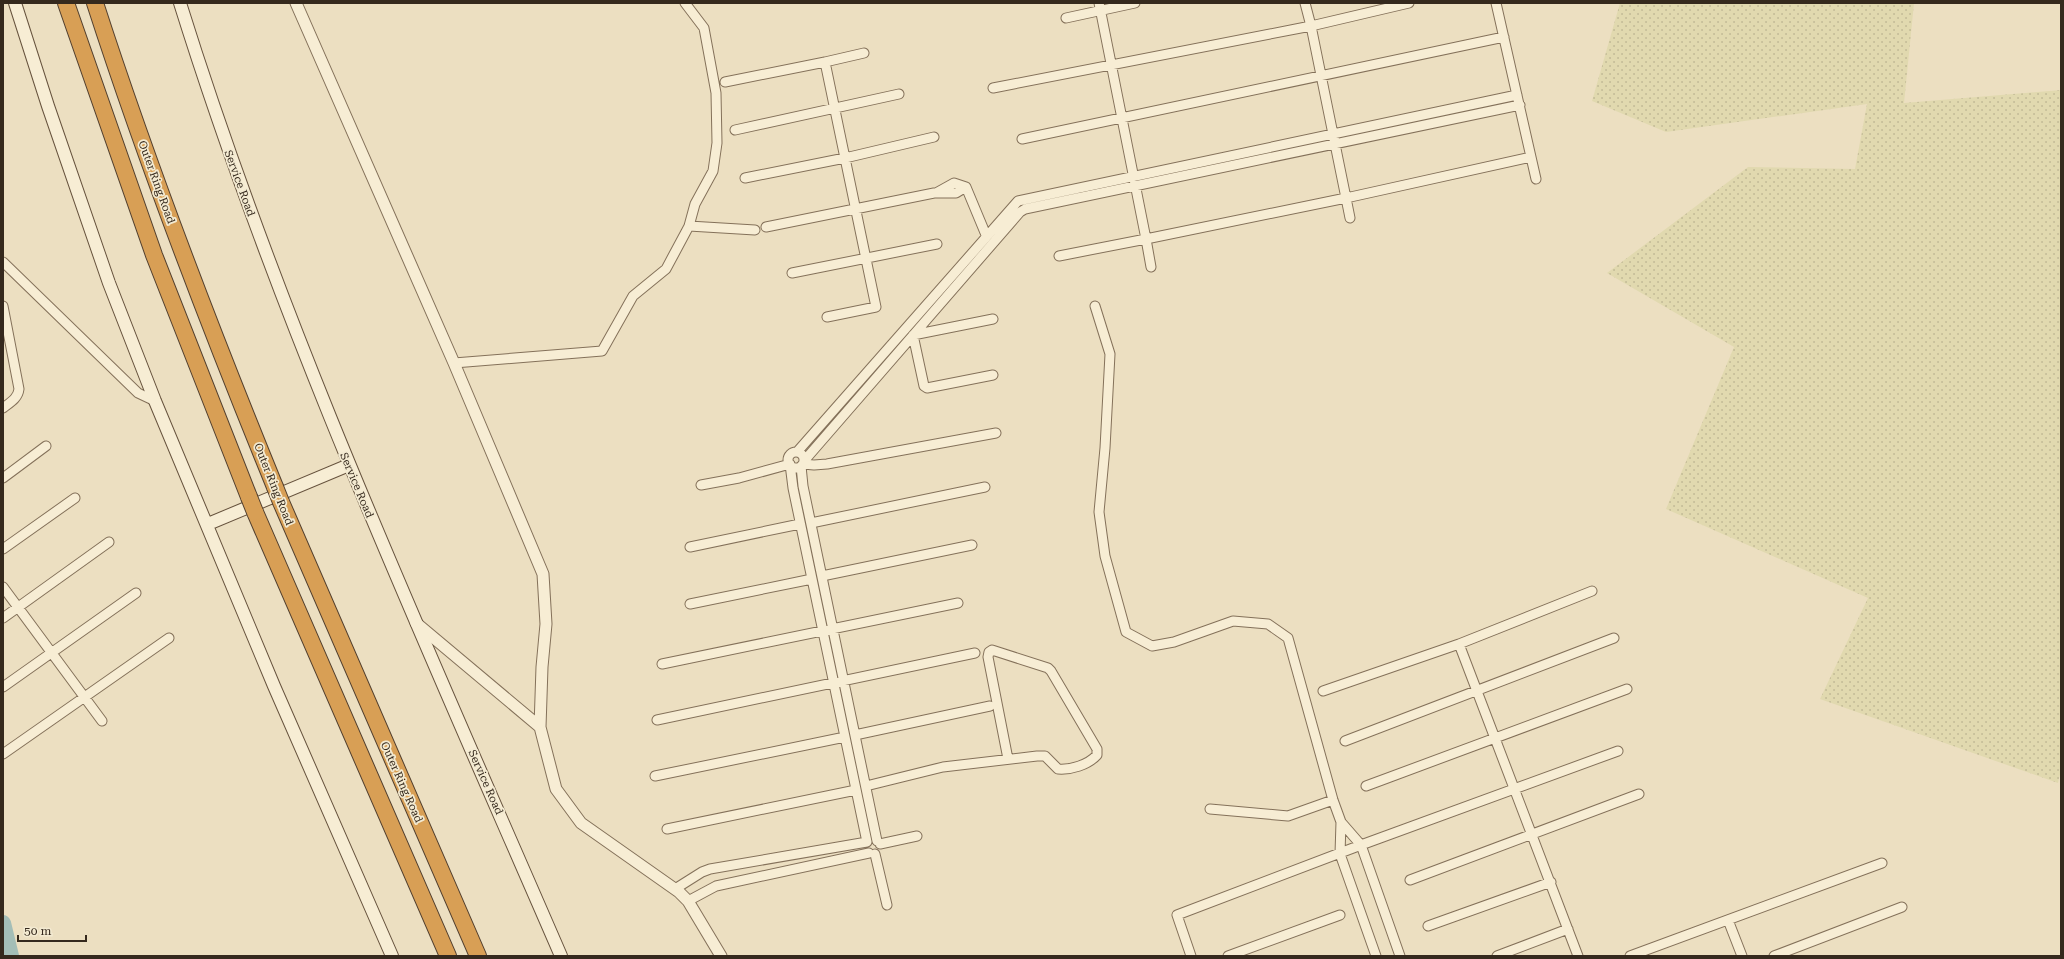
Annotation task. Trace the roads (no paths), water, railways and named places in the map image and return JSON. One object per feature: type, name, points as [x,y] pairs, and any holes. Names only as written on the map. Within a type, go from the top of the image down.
[{"type":"highway","points":[[66,3],[154,255],[249,497],[448,956]]},
{"type":"highway","name":"Outer Ring Road","points":[[96,3],[180,245],[234,387],[281,502],[478,956]]},
{"type":"main road","points":[[15,3],[48,106],[109,283],[155,401],[208,524],[274,686],[392,956]]},
{"type":"main road","name":"Service Road","points":[[180,3],[204,80],[245,197],[348,465],[561,956]]},
{"type":"main road","points":[[208,524],[348,465]]},
{"type":"street","points":[[296,3],[454,363],[543,574],[546,624],[542,667],[540,727],[556,789],[581,823],[675,888],[688,901],[721,956]]},
{"type":"street","points":[[454,363],[602,351],[633,296],[666,269],[689,226],[695,204],[713,171],[717,143],[716,93],[704,28],[685,3]]},
{"type":"street","points":[[1066,18],[1099,7],[1135,3]]},
{"type":"street","points":[[1305,3],[1336,143],[1350,218]]},
{"type":"street","points":[[993,88],[1310,26],[1409,3]]},
{"type":"street","points":[[1496,3],[1536,178]]},
{"type":"street","points":[[1099,7],[1151,267]]},
{"type":"street","points":[[1022,139],[1504,38]]},
{"type":"street","points":[[725,82],[864,53]]},
{"type":"street","points":[[825,62],[876,307],[827,317]]},
{"type":"street","points":[[735,130],[899,94]]},
{"type":"street","points":[[887,904],[872,854],[865,848],[867,842],[800,524],[789,456],[797,452],[986,235],[1018,201],[1133,175],[1517,95]]},
{"type":"street","points":[[701,485],[739,478],[790,464],[795,467],[802,463],[1020,212],[1031,207],[1520,105]]},
{"type":"street","points":[[745,178],[845,158],[934,137]]},
{"type":"street","points":[[1059,256],[1346,198],[1531,157]]},
{"type":"street","points":[[766,227],[934,193],[956,193],[966,187],[986,235]]},
{"type":"street","points":[[689,226],[755,230]]},
{"type":"street","points":[[792,273],[937,244]]},
{"type":"street","points":[[3,262],[138,394],[155,401]]},
{"type":"street","points":[[3,306],[18,389],[18,395],[3,408]]},
{"type":"street","points":[[1095,306],[1110,354],[1105,448],[1099,512],[1105,556],[1126,632],[1152,646],[1174,642],[1233,621],[1268,624],[1288,638],[1333,800],[1341,822],[1361,845],[1400,956]]},
{"type":"street","points":[[913,335],[993,319]]},
{"type":"street","points":[[913,335],[924,386],[927,388],[993,375]]},
{"type":"street","points":[[802,463],[814,465],[827,464],[996,433]]},
{"type":"street","points":[[3,478],[46,446]]},
{"type":"street","points":[[688,901],[716,886],[872,854],[879,851],[811,523],[802,455],[797,452]]},
{"type":"street","points":[[811,523],[985,486]]},
{"type":"street","points":[[3,549],[75,498]]},
{"type":"street","points":[[690,547],[800,524]]},
{"type":"street","points":[[3,618],[109,542]]},
{"type":"street","points":[[822,576],[972,545]]},
{"type":"street","points":[[690,604],[812,579]]},
{"type":"street","points":[[3,587],[102,720]]},
{"type":"street","points":[[1323,691],[1459,644],[1592,591]]},
{"type":"street","points":[[3,687],[51,651],[136,593]]},
{"type":"street","points":[[662,664],[958,603]]},
{"type":"street","points":[[415,622],[540,727]]},
{"type":"street","points":[[3,754],[168,638]]},
{"type":"street","points":[[1345,741],[1614,638]]},
{"type":"street","points":[[1459,644],[1578,956]]},
{"type":"street","points":[[866,786],[943,767],[1041,756],[1045,756],[1058,769],[1064,769],[1087,764],[1098,753],[1098,749],[1048,668],[992,650],[989,652],[988,657],[1008,759]]},
{"type":"street","points":[[657,720],[975,653]]},
{"type":"street","points":[[1366,786],[1628,689]]},
{"type":"street","points":[[855,735],[990,706]]},
{"type":"street","points":[[655,776],[845,737]]},
{"type":"street","points":[[1191,956],[1177,915],[1361,845],[1618,751]]},
{"type":"street","points":[[667,829],[856,790]]},
{"type":"street","points":[[1410,880],[1639,794]]},
{"type":"street","points":[[1210,808],[1288,816],[1333,800]]},
{"type":"street","points":[[1341,822],[1340,854],[1374,955]]},
{"type":"street","points":[[675,888],[710,869],[867,842],[871,839],[878,843],[917,836]]},
{"type":"street","points":[[1630,956],[1882,863]]},
{"type":"street","points":[[1428,926],[1551,882]]},
{"type":"street","points":[[1774,956],[1902,907]]},
{"type":"street","points":[[1228,956],[1340,916]]},
{"type":"street","points":[[1728,920],[1742,956]]},
{"type":"street","points":[[1497,956],[1568,929]]},
{"type":"waterway","points":[[3,923],[11,956]]}]
